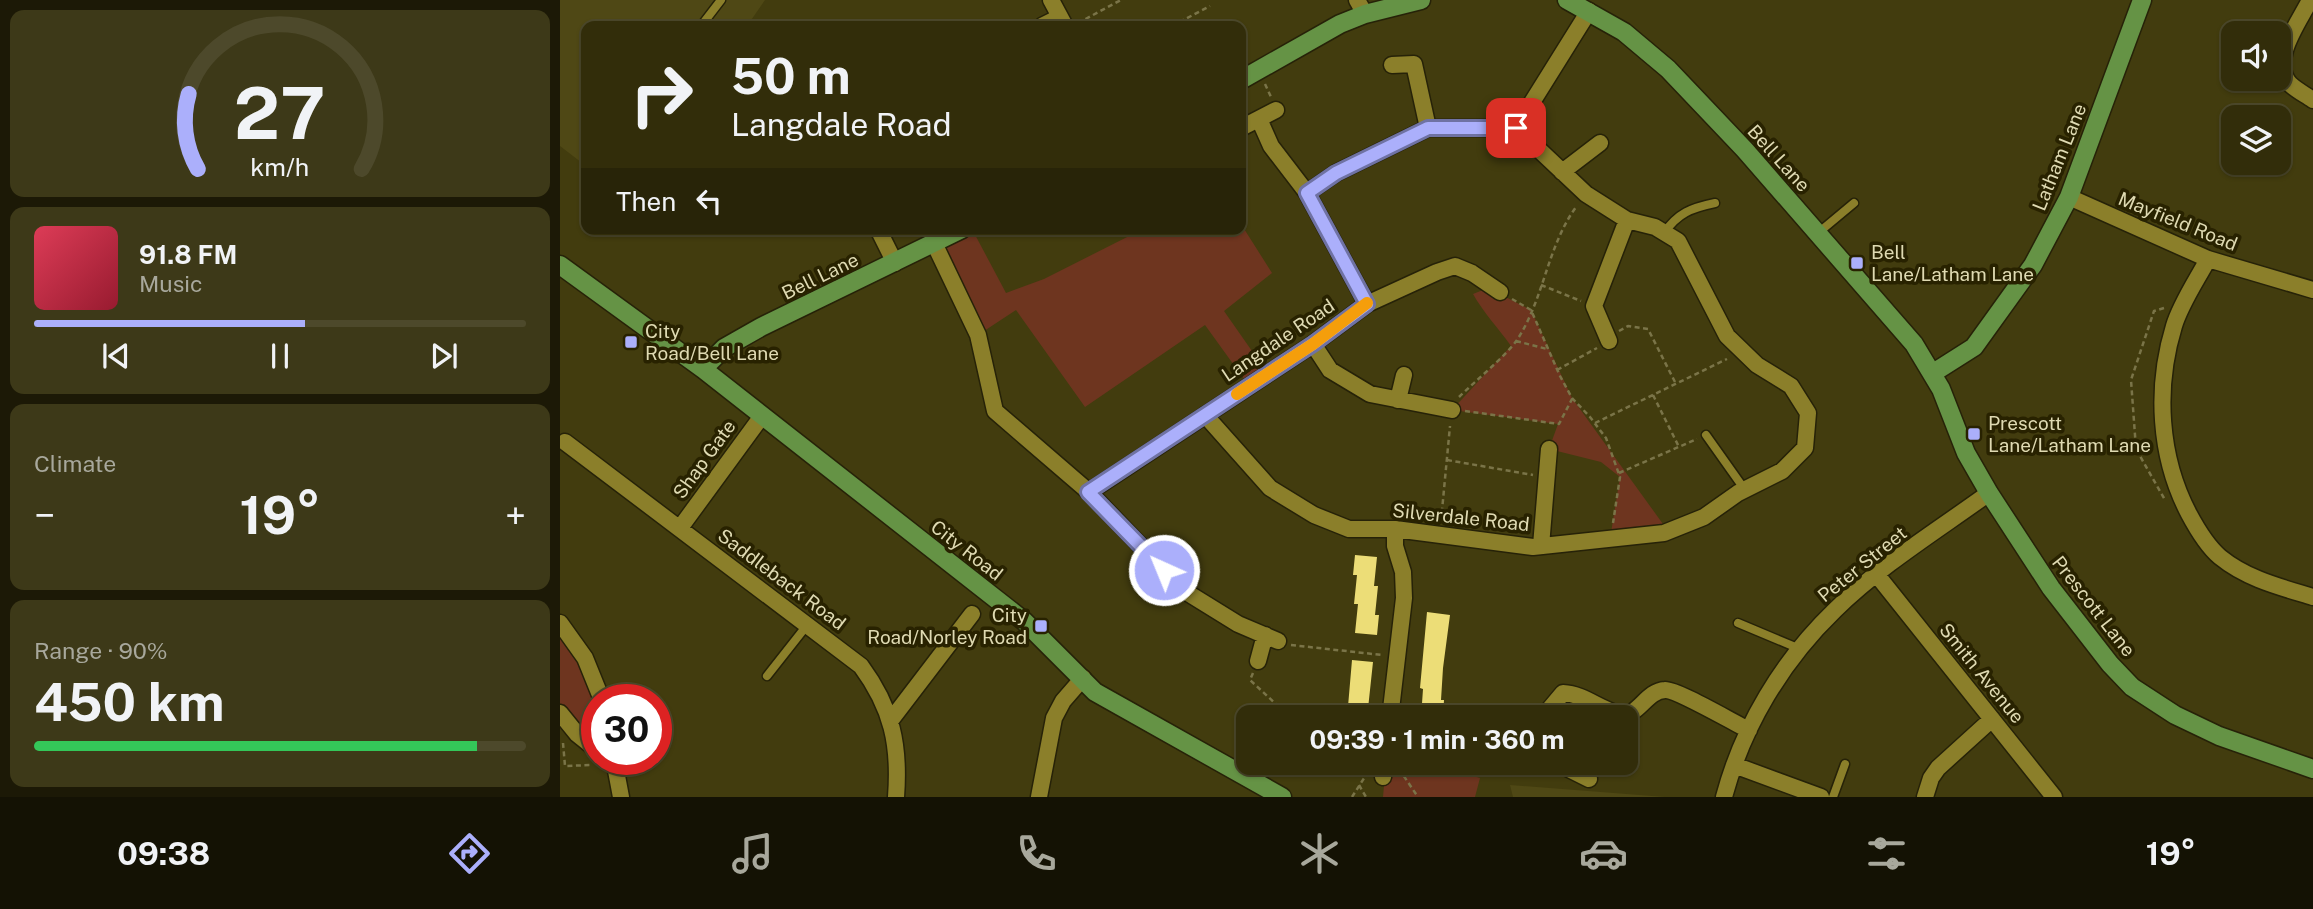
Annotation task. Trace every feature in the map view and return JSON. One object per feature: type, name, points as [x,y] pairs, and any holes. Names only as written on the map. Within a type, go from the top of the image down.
[{"type":"street","points":[[1051,0],[1065,21]]},
{"type":"street","points":[[1246,77],[1361,7],[1421,0]]},
{"type":"street","name":"Bell Lane","points":[[1567,0],[1624,32],[1668,69],[1745,150],[1818,233],[1914,344],[1933,373]]},
{"type":"street","name":"Latham Lane","points":[[1933,373],[1965,354],[1983,337],[2033,265],[2069,197],[2142,0]]},
{"type":"street","points":[[2310,0],[2286,47],[2282,66],[2289,83],[2313,100]]},
{"type":"street","points":[[1307,193],[1336,173],[1428,128],[1516,128],[1589,11]]},
{"type":"street","points":[[1392,65],[1415,64],[1428,128]]},
{"type":"street","points":[[1246,126],[1276,110]]},
{"type":"street","points":[[1259,119],[1270,146],[1307,193],[1367,304]]},
{"type":"street","name":"Silverdale Road","points":[[1205,415],[1270,488],[1314,515],[1349,529],[1395,529],[1541,546],[1664,533],[1704,517],[1745,490],[1782,471],[1805,448],[1808,413],[1791,386],[1757,365],[1727,335],[1678,242],[1655,228],[1627,220],[1586,194],[1516,128]]},
{"type":"street","points":[[1562,172],[1600,143]]},
{"type":"street","name":"Mayfield Road","points":[[2069,197],[2208,259],[2313,290]]},
{"type":"street","points":[[1608,339],[1594,306],[1627,220]]},
{"type":"street","points":[[881,235],[895,263]]},
{"type":"street","name":"Bell Lane","points":[[703,369],[724,348],[950,235]]},
{"type":"street","points":[[934,243],[978,335],[995,411],[1088,492],[1183,590],[1238,624],[1272,638],[1258,661]]},
{"type":"street","points":[[2208,259],[2174,324],[2162,382],[2164,435],[2175,488],[2199,533],[2219,556],[2251,577],[2313,597]]},
{"type":"street","name":"City Road","points":[[560,265],[703,369],[1024,621],[1095,692],[1282,797]]},
{"type":"street","name":"Langdale Road","points":[[1088,492],[1313,344],[1367,304],[1455,266],[1472,273],[1500,292]]},
{"type":"street","points":[[1313,344],[1330,370],[1370,394],[1452,410]]},
{"type":"street","name":"Prescott Lane","points":[[1933,373],[1966,453],[1989,493],[2058,598],[2087,637],[2132,687],[2175,715],[2219,736],[2313,769]]},
{"type":"street","points":[[1398,400],[1404,375]]},
{"type":"street","name":"Shap Gate","points":[[680,528],[762,416]]},
{"type":"street","name":"Saddleback Road","points":[[562,443],[680,528],[861,666],[884,701],[891,720],[895,740],[896,797]]},
{"type":"street","points":[[1541,546],[1549,449]]},
{"type":"street","name":"Peter Street","points":[[1724,797],[1749,730],[1769,692],[1800,649],[1836,609],[1877,575],[1989,493]]},
{"type":"street","points":[[1391,705],[1404,584],[1395,546],[1395,529]]},
{"type":"street","name":"Smith Avenue","points":[[1877,575],[2054,797]]},
{"type":"street","points":[[891,720],[972,614]]},
{"type":"street","points":[[560,623],[585,658],[596,684]]},
{"type":"street","points":[[1039,797],[1054,718],[1063,701],[1083,678]]},
{"type":"street","points":[[1638,708],[1652,693],[1667,689],[1749,730]]},
{"type":"street","points":[[1553,705],[1563,693],[1576,694],[1600,705]]},
{"type":"street","points":[[560,713],[581,737]]},
{"type":"street","points":[[1924,797],[1938,768],[1992,719]]},
{"type":"street","points":[[1734,765],[1821,797]]},
{"type":"street","points":[[616,775],[621,797]]},
{"type":"street","points":[[1581,775],[1589,779]]},
{"type":"lane","points":[[705,21],[721,0]]},
{"type":"lane","points":[[1664,233],[1674,219],[1695,207],[1715,203]]},
{"type":"lane","points":[[1818,233],[1854,203]]},
{"type":"lane","points":[[1706,435],[1745,490]]},
{"type":"lane","points":[[1738,623],[1800,649]]},
{"type":"lane","points":[[767,676],[808,624]]},
{"type":"lane","points":[[1833,797],[1845,764]]},
{"type":"path","points":[[1071,21],[1122,0]]},
{"type":"path","points":[[1182,21],[1210,6]]},
{"type":"path","points":[[1258,70],[1276,110]]},
{"type":"path","points":[[1440,534],[1452,410],[1458,398],[1516,341],[1531,310],[1564,224],[1586,194]]},
{"type":"path","points":[[1541,285],[1594,306]]},
{"type":"path","points":[[1500,292],[1531,310],[1572,398],[1595,423],[1605,439],[1619,473],[1618,502],[1610,539]]},
{"type":"path","points":[[1557,370],[1628,326],[1648,329],[1676,384]]},
{"type":"path","points":[[1516,341],[1548,349]]},
{"type":"path","points":[[1595,423],[1743,351]]},
{"type":"path","points":[[1653,395],[1679,447]]},
{"type":"path","points":[[1452,410],[1559,424],[1572,398]]},
{"type":"path","points":[[1619,473],[1706,435]]},
{"type":"path","points":[[1447,460],[1547,478]]},
{"type":"path","points":[[1272,638],[1294,647],[1397,657]]},
{"type":"path","points":[[1258,661],[1250,680],[1277,705]]},
{"type":"path","points":[[1352,797],[1359,785],[1372,775]]},
{"type":"path","points":[[1403,775],[1419,797]]},
{"type":"path","points":[[1359,785],[1366,797]]},
{"type":"shaded area","points":[[560,0],[765,0],[750,21],[581,21],[581,162],[560,146]]},
{"type":"shaded area","points":[[1246,232],[1272,273],[1224,311],[1268,374],[1249,386],[1205,325],[1085,407],[1016,310],[978,335],[934,243],[950,235],[975,235],[1006,293],[1044,279],[1131,235],[1246,235]]},
{"type":"shaded area","points":[[1488,288],[1531,310],[1572,398],[1668,531],[1610,539],[1620,477],[1601,462],[1549,449],[1558,424],[1452,410],[1511,346],[1473,294]]},
{"type":"shaded area","points":[[560,625],[589,684],[581,684],[581,732],[560,713]]},
{"type":"shaded area","points":[[1385,775],[1470,775],[1480,778],[1475,797],[1383,797]]},
{"type":"shaded area","points":[[1510,785],[1665,797],[1513,797]]},
{"type":"building","points":[[1355,555],[1377,557],[1374,586],[1378,586],[1375,615],[1379,615],[1377,635],[1355,633],[1358,604],[1354,604],[1357,575],[1353,575]]},
{"type":"building","points":[[1427,612],[1450,615],[1443,668],[1441,700],[1444,700],[1444,705],[1422,705],[1423,689],[1420,688]]},
{"type":"building","points":[[1352,660],[1373,662],[1368,705],[1348,705]]},
{"type":"slow traffic","points":[[1237,394],[1313,344],[1367,303]]},
{"type":"place","name":"Bell Lane/Latham Lane","points":[[1857,263]]},
{"type":"place","name":"City Road/Bell Lane","points":[[631,342]]},
{"type":"place","name":"Prescott Lane/Latham Lane","points":[[1974,434]]},
{"type":"place","name":"City Road/Norley Road","points":[[1041,626]]},
{"type":"route","points":[[1164,570],[1088,492],[1313,344],[1367,304],[1307,193],[1336,173],[1428,128],[1516,128]]}]
